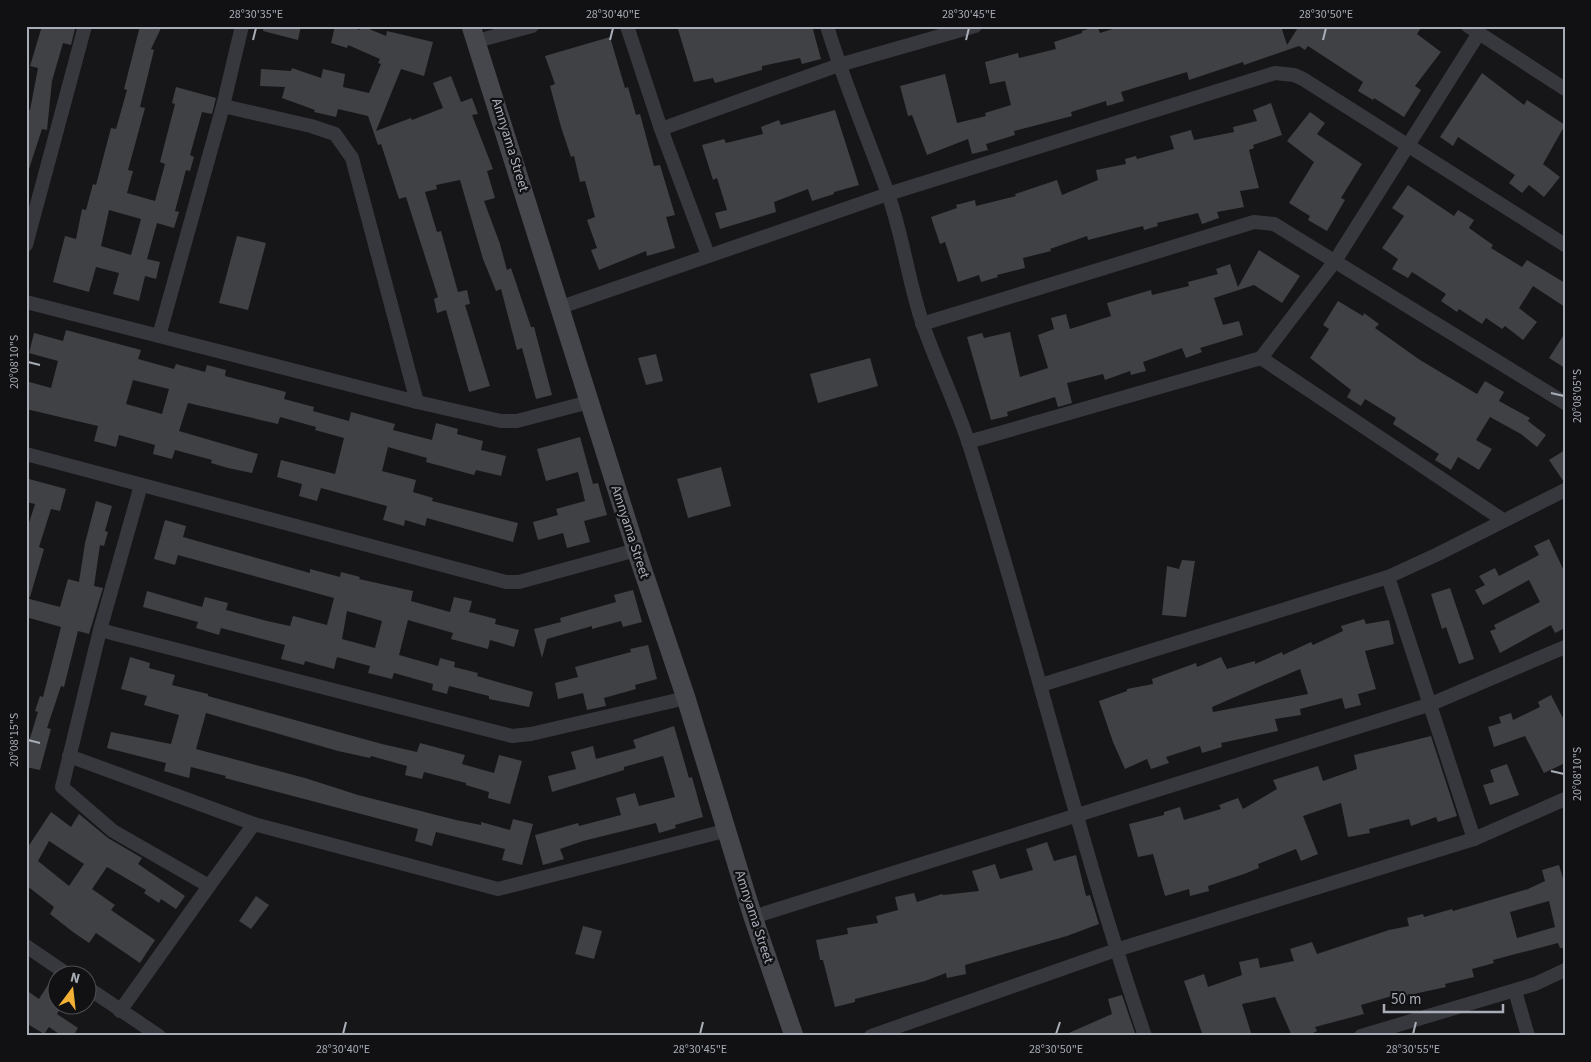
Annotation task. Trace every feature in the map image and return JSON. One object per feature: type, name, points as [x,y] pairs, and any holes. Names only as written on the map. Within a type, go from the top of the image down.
[{"type":"street","points":[[26,245],[85,26]]},
{"type":"street","points":[[159,336],[223,106],[242,26]]},
{"type":"street","points":[[474,34],[532,26]]},
{"type":"street","points":[[627,26],[661,129],[708,255]]},
{"type":"street","points":[[828,26],[839,65],[888,194],[922,324],[968,442],[1041,685],[1076,816],[1116,950],[1145,1036]]},
{"type":"street","points":[[661,129],[839,65],[975,26]]},
{"type":"street","points":[[968,442],[1261,358],[1335,261],[1409,146],[1474,30],[1565,88]]},
{"type":"street","name":"Amnyama Street","points":[[474,34],[636,550],[728,830],[753,917],[794,1036]]},
{"type":"street","points":[[561,307],[888,194],[1275,74],[1294,75],[1303,79],[1565,245]]},
{"type":"street","points":[[223,106],[311,126],[335,134],[352,158],[417,402]]},
{"type":"street","points":[[922,324],[1254,222],[1274,224],[1565,404]]},
{"type":"street","points":[[26,302],[417,402],[510,422],[589,402]]},
{"type":"street","points":[[1261,358],[1503,520]]},
{"type":"street","points":[[26,454],[506,582],[519,582],[636,550]]},
{"type":"street","points":[[141,485],[100,630],[62,787],[113,831],[209,886]]},
{"type":"street","points":[[1041,685],[1388,577],[1565,490]]},
{"type":"street","points":[[1388,577],[1474,840]]},
{"type":"street","points":[[100,630],[512,736],[530,734],[686,698]]},
{"type":"street","points":[[753,917],[1431,704],[1565,647]]},
{"type":"street","points":[[69,756],[254,824],[498,889],[728,830]]},
{"type":"street","points":[[871,1036],[1116,950],[1474,840],[1565,799]]},
{"type":"street","points":[[120,1011],[254,824]]},
{"type":"street","points":[[26,946],[52,964]]},
{"type":"street","points":[[1361,1036],[1515,991],[1565,970]]},
{"type":"street","points":[[1515,991],[1528,1036]]},
{"type":"street","points":[[98,995],[159,1036]]},
{"type":"building","points":[[42,26],[75,29],[71,45],[63,43],[52,81],[47,130],[42,129],[29,169],[26,168],[26,109],[30,110],[38,68],[30,66]]},
{"type":"building","points":[[140,26],[162,26],[151,49],[154,50],[140,107],[145,108],[128,170],[133,171],[127,193],[155,201],[165,164],[160,162],[175,104],[172,103],[176,87],[216,98],[212,114],[202,112],[190,155],[194,157],[190,171],[186,170],[175,211],[179,212],[174,228],[157,223],[147,259],[160,262],[156,279],[145,276],[139,301],[113,294],[119,273],[96,267],[89,292],[53,282],[65,236],[76,239],[82,209],[86,210],[93,184],[96,185],[111,128],[116,129],[127,90],[124,89]],"holes":[[[109,210],[141,219],[131,255],[101,246]]]},
{"type":"building","points":[[264,26],[301,26],[298,40],[263,31]]},
{"type":"building","points":[[335,26],[347,26],[360,30],[362,26],[386,36],[387,31],[433,42],[424,76],[401,69],[376,131],[443,108],[433,83],[451,76],[461,102],[472,98],[478,114],[472,115],[493,169],[487,171],[495,198],[484,201],[500,244],[507,270],[511,268],[531,327],[534,327],[552,395],[536,399],[522,348],[517,350],[501,289],[496,291],[483,259],[460,180],[436,185],[437,189],[425,192],[437,232],[441,231],[458,292],[467,290],[470,304],[465,305],[490,386],[469,392],[446,310],[437,313],[434,299],[438,297],[406,197],[399,199],[381,144],[378,145],[368,116],[338,109],[336,117],[314,112],[315,110],[282,98],[285,87],[260,86],[261,69],[291,71],[292,68],[321,78],[323,69],[345,74],[343,87],[369,93],[381,64],[378,63],[380,59],[348,45],[347,48],[331,43]]},
{"type":"building","points":[[677,26],[812,26],[821,59],[802,64],[800,58],[762,66],[762,70],[715,83],[713,78],[694,82]]},
{"type":"building","points":[[1097,26],[1100,33],[1122,26],[1281,26],[1287,45],[1299,26],[1422,26],[1417,34],[1441,52],[1415,86],[1421,90],[1404,117],[1374,98],[1373,100],[1358,91],[1363,82],[1308,46],[1305,50],[1299,46],[1244,65],[1243,62],[1189,80],[1187,72],[1121,92],[1124,101],[1107,106],[1106,101],[1071,112],[1072,116],[1014,131],[1015,135],[986,144],[988,150],[972,154],[968,139],[927,155],[912,115],[908,116],[900,86],[945,74],[957,123],[986,116],[985,113],[1011,105],[1005,81],[990,84],[985,62],[1018,53],[1019,58],[1056,49],[1054,42]]},
{"type":"building","points":[[610,37],[625,88],[628,87],[636,115],[640,114],[654,166],[660,165],[675,215],[666,217],[675,248],[647,256],[646,251],[599,270],[591,250],[597,248],[587,220],[595,217],[585,181],[580,182],[574,156],[571,157],[561,127],[550,86],[555,84],[545,56]]},
{"type":"building","points":[[1482,73],[1524,105],[1527,100],[1565,125],[1543,164],[1560,177],[1544,197],[1529,185],[1522,193],[1509,183],[1515,175],[1458,137],[1453,146],[1440,137]]},
{"type":"building","points":[[1271,103],[1282,135],[1253,145],[1254,148],[1249,150],[1259,188],[1240,191],[1244,207],[1217,212],[1219,218],[1202,224],[1198,213],[1157,223],[1158,226],[1144,230],[1143,226],[1088,240],[1087,236],[1050,249],[1051,251],[1023,258],[1025,268],[997,275],[998,277],[981,282],[979,275],[958,282],[945,242],[940,244],[931,217],[957,208],[956,205],[975,200],[976,206],[1016,196],[1015,194],[1057,180],[1062,195],[1098,180],[1096,170],[1126,164],[1125,159],[1136,156],[1137,159],[1174,149],[1170,136],[1191,130],[1194,140],[1234,132],[1233,127],[1257,121],[1253,110]]},
{"type":"building","points":[[835,110],[859,185],[812,201],[808,189],[774,202],[776,212],[720,229],[715,213],[727,210],[717,178],[713,180],[702,145],[724,139],[726,143],[763,134],[761,127],[779,120],[781,125]]},
{"type":"building","points":[[1310,112],[1325,123],[1317,134],[1362,164],[1341,198],[1345,200],[1327,231],[1308,220],[1310,216],[1289,203],[1314,162],[1287,141]]},
{"type":"building","points":[[1408,185],[1454,216],[1458,210],[1474,220],[1469,228],[1493,245],[1491,248],[1522,267],[1527,260],[1565,283],[1565,307],[1533,286],[1519,308],[1537,322],[1523,340],[1505,326],[1502,329],[1486,318],[1482,324],[1459,309],[1457,312],[1441,301],[1446,294],[1412,272],[1408,278],[1392,269],[1398,259],[1382,248],[1404,216],[1392,208]]},
{"type":"building","points":[[237,236],[266,243],[248,310],[219,303]]},
{"type":"building","points":[[1259,250],[1300,276],[1282,303],[1254,285],[1214,298],[1223,325],[1239,321],[1243,335],[1200,348],[1202,352],[1186,358],[1182,348],[1143,362],[1146,371],[1131,375],[1130,371],[1105,380],[1103,374],[1067,383],[1072,403],[1058,407],[1055,397],[1007,412],[1008,416],[991,420],[967,337],[982,333],[984,338],[1010,332],[1020,377],[1048,368],[1038,335],[1054,329],[1051,318],[1066,314],[1070,329],[1111,316],[1107,303],[1151,290],[1152,295],[1189,286],[1188,282],[1218,274],[1216,269],[1230,264],[1238,287]]},
{"type":"building","points":[[1338,301],[1363,316],[1364,313],[1379,324],[1375,328],[1420,360],[1477,394],[1485,381],[1504,392],[1499,401],[1530,418],[1528,421],[1546,435],[1537,447],[1521,434],[1490,417],[1476,440],[1492,449],[1479,470],[1458,457],[1451,470],[1435,460],[1439,454],[1393,424],[1396,418],[1365,399],[1361,406],[1347,397],[1351,390],[1310,358],[1329,329],[1323,325]]},
{"type":"building","points":[[66,330],[141,350],[138,359],[174,369],[176,364],[205,372],[207,365],[226,370],[225,376],[286,392],[284,399],[314,407],[313,411],[349,421],[351,412],[395,424],[393,430],[432,440],[436,423],[458,429],[457,434],[483,441],[481,450],[506,456],[501,476],[476,470],[474,475],[426,462],[427,458],[388,447],[382,471],[416,480],[413,492],[433,498],[432,501],[518,523],[513,542],[427,518],[425,526],[405,520],[404,526],[383,520],[387,506],[321,488],[317,501],[299,496],[302,484],[277,477],[281,460],[335,474],[344,438],[315,430],[316,427],[280,417],[278,424],[188,403],[179,431],[258,454],[252,473],[211,463],[212,460],[175,450],[172,459],[153,454],[155,445],[119,435],[116,447],[94,441],[98,426],[26,409],[26,381],[51,388],[58,361],[29,353],[34,333],[63,341]],"holes":[[[133,380],[169,389],[162,414],[126,404]]]},
{"type":"building","points":[[1565,333],[1565,368],[1549,358]]},
{"type":"building","points":[[656,354],[663,381],[646,385],[638,358]]},
{"type":"building","points":[[870,358],[878,386],[818,403],[810,374]]},
{"type":"building","points":[[580,437],[593,484],[598,483],[607,515],[584,521],[590,542],[567,548],[563,533],[538,540],[533,522],[558,515],[556,509],[585,501],[578,472],[546,481],[537,449]]},
{"type":"building","points":[[1565,450],[1565,481],[1564,482],[1549,460]]},
{"type":"building","points":[[721,467],[731,506],[688,518],[677,479]]},
{"type":"building","points":[[29,479],[66,489],[60,511],[51,509],[39,547],[44,549],[30,597],[26,597],[26,532],[35,504],[26,502]]},
{"type":"building","points":[[96,501],[112,506],[105,531],[108,532],[104,546],[100,545],[94,586],[103,588],[89,634],[78,631],[64,687],[61,686],[47,728],[51,729],[40,770],[26,767],[26,751],[38,712],[35,711],[40,696],[43,697],[61,627],[26,617],[26,598],[60,607],[68,579],[79,582],[85,543]]},
{"type":"building","points":[[165,520],[186,526],[183,537],[310,573],[310,569],[340,577],[341,572],[360,577],[359,579],[413,591],[411,601],[450,612],[454,597],[472,601],[469,612],[496,619],[495,624],[519,630],[514,647],[490,640],[488,649],[451,639],[453,633],[408,620],[399,655],[438,666],[440,658],[455,662],[454,667],[478,673],[477,676],[533,692],[529,707],[489,699],[489,696],[449,686],[447,694],[432,690],[433,684],[394,673],[392,679],[368,673],[370,666],[337,657],[334,669],[305,661],[304,665],[281,659],[285,645],[221,628],[219,635],[196,628],[198,622],[143,607],[147,591],[202,607],[205,597],[228,603],[226,610],[290,626],[293,616],[327,625],[334,598],[178,555],[175,565],[154,559]],"holes":[[[347,611],[382,621],[375,648],[342,639]]]},
{"type":"building","points":[[1549,539],[1565,573],[1565,628],[1555,633],[1551,625],[1500,653],[1490,631],[1496,629],[1494,625],[1540,602],[1529,580],[1483,605],[1475,590],[1485,585],[1479,576],[1495,568],[1499,576],[1539,555],[1534,546]]},
{"type":"building","points":[[1182,560],[1195,561],[1186,617],[1162,615],[1167,566],[1179,569]]},
{"type":"building","points":[[1450,588],[1474,659],[1459,664],[1446,627],[1442,629],[1431,594]]},
{"type":"building","points":[[633,590],[642,622],[623,627],[621,621],[592,629],[592,626],[547,639],[542,658],[534,629],[561,622],[560,618],[616,602],[614,595]]},
{"type":"building","points":[[1364,619],[1366,624],[1389,620],[1394,644],[1365,651],[1376,689],[1358,694],[1361,705],[1345,709],[1342,698],[1300,709],[1301,715],[1275,719],[1278,731],[1221,743],[1222,747],[1202,753],[1200,746],[1166,757],[1169,763],[1151,769],[1147,759],[1125,769],[1113,742],[1099,701],[1127,691],[1127,689],[1153,684],[1152,679],[1196,663],[1197,667],[1221,657],[1227,669],[1255,661],[1255,664],[1282,652],[1283,655],[1311,642],[1313,645],[1343,631],[1341,626]],"holes":[[[1300,669],[1308,694],[1213,712],[1212,707]]]},
{"type":"building","points":[[648,645],[657,679],[635,685],[636,689],[604,698],[606,706],[587,710],[583,693],[558,699],[555,683],[578,677],[575,667],[631,652],[630,649]]},
{"type":"building","points":[[130,657],[150,663],[149,668],[175,675],[172,685],[382,744],[417,752],[420,743],[465,755],[462,764],[494,773],[499,755],[522,761],[510,804],[488,798],[489,792],[466,785],[466,783],[424,772],[422,779],[405,775],[407,766],[371,756],[370,758],[338,751],[206,713],[196,749],[305,778],[358,795],[456,820],[481,825],[481,822],[510,830],[513,819],[533,824],[522,865],[502,860],[505,849],[436,832],[432,846],[415,841],[418,829],[225,778],[226,776],[191,767],[189,778],[164,771],[166,763],[107,748],[111,732],[171,744],[179,715],[144,705],[147,696],[121,689]]},
{"type":"building","points":[[1551,695],[1565,722],[1565,763],[1544,773],[1525,736],[1494,747],[1488,727],[1501,723],[1499,717],[1511,713],[1513,720],[1540,707],[1538,702]]},
{"type":"building","points":[[674,726],[689,778],[692,777],[703,817],[675,825],[676,828],[659,833],[656,823],[583,841],[560,849],[564,859],[543,865],[535,835],[578,823],[579,826],[621,815],[616,798],[635,793],[639,806],[675,797],[663,756],[624,767],[624,770],[552,792],[548,776],[576,769],[571,752],[593,746],[596,759],[636,748],[633,740]]},
{"type":"building","points":[[1431,736],[1457,816],[1438,822],[1436,817],[1411,826],[1409,819],[1369,829],[1370,833],[1348,837],[1341,803],[1303,816],[1318,854],[1301,861],[1296,849],[1258,864],[1259,868],[1208,886],[1209,891],[1190,896],[1189,889],[1165,896],[1153,854],[1138,857],[1129,824],[1164,815],[1164,812],[1180,807],[1184,820],[1221,809],[1219,805],[1238,798],[1243,809],[1277,789],[1273,780],[1318,766],[1323,781],[1357,769],[1354,755]]},
{"type":"building","points":[[1507,764],[1519,795],[1490,805],[1483,785],[1494,782],[1490,770]]},
{"type":"building","points":[[51,812],[71,827],[79,814],[108,838],[142,858],[138,864],[185,896],[176,909],[161,899],[159,903],[144,893],[146,890],[107,867],[92,889],[115,905],[111,910],[155,940],[140,963],[96,933],[89,943],[50,914],[54,907],[26,885],[26,850]],"holes":[[[49,841],[84,864],[69,886],[38,861]]]},
{"type":"building","points":[[1047,842],[1054,861],[1076,855],[1086,896],[1090,895],[1099,924],[1067,936],[965,965],[966,974],[947,978],[946,973],[925,981],[855,999],[855,1002],[835,1007],[823,960],[820,960],[816,940],[848,934],[847,928],[878,923],[876,916],[898,910],[895,897],[914,893],[917,902],[942,894],[979,891],[972,871],[995,864],[1000,879],[1033,870],[1026,849]]},
{"type":"building","points":[[1559,865],[1565,885],[1565,948],[1560,948],[1558,943],[1493,960],[1494,963],[1472,969],[1474,977],[1445,984],[1446,987],[1400,997],[1399,994],[1361,1005],[1364,1014],[1315,1027],[1317,1031],[1307,1036],[1292,1036],[1275,997],[1242,1004],[1252,1036],[1203,1036],[1184,981],[1204,974],[1208,987],[1242,975],[1239,962],[1258,958],[1260,968],[1294,961],[1290,949],[1312,942],[1317,954],[1389,930],[1409,926],[1407,918],[1423,914],[1424,917],[1452,909],[1453,911],[1528,889],[1545,881],[1542,870]],"holes":[[[1549,901],[1555,927],[1517,938],[1510,912]]]},
{"type":"building","points":[[256,896],[269,905],[251,929],[239,921]]},
{"type":"building","points":[[583,926],[602,931],[594,959],[575,954]]},
{"type":"building","points":[[48,985],[48,1014],[57,1014],[78,1028],[73,1036],[62,1036],[49,1027],[44,1034],[26,1023],[26,990],[39,999]]},
{"type":"building","points":[[1122,995],[1135,1033],[1124,1036],[1062,1036],[1112,1014],[1108,999]]}]
